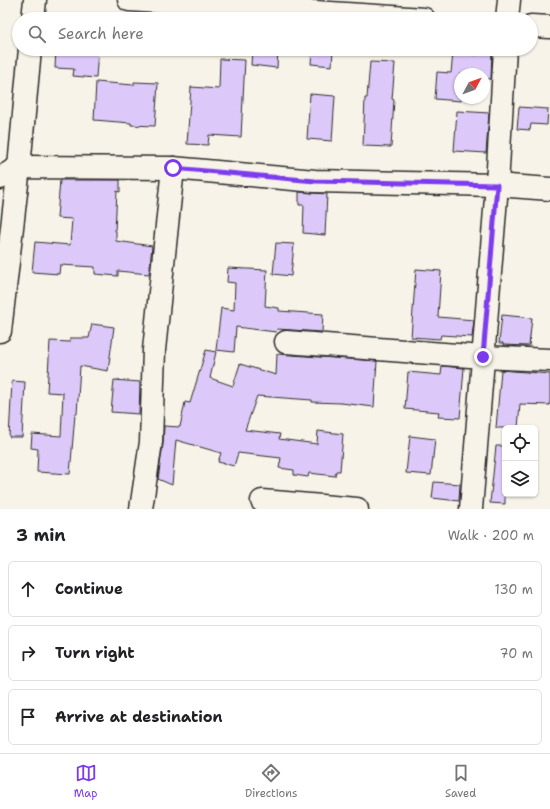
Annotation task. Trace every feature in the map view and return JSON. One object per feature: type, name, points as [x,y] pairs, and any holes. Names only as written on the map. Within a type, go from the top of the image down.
[{"type":"street","points":[[34,12],[35,0]]},
{"type":"street","points":[[129,0],[315,12]]},
{"type":"street","points":[[508,12],[509,0]]},
{"type":"street","points":[[538,26],[550,27]]},
{"type":"street","points":[[0,331],[19,167],[29,56]]},
{"type":"street","points":[[471,509],[497,185],[505,56]]},
{"type":"street","points":[[0,178],[19,167],[173,168],[315,181],[497,185],[550,189]]},
{"type":"street","points":[[141,509],[151,442],[154,350],[173,168]]},
{"type":"street","points":[[286,342],[483,357],[550,360]]},
{"type":"street","points":[[262,501],[356,509]]},
{"type":"building","points":[[56,56],[98,56],[96,78],[73,76],[74,69],[55,68]]},
{"type":"building","points":[[252,56],[278,56],[277,68],[251,65]]},
{"type":"building","points":[[312,56],[333,56],[332,66],[311,64]]},
{"type":"building","points":[[453,56],[492,56],[491,79],[490,68],[454,68],[454,100],[435,99],[437,72],[451,73]]},
{"type":"building","points":[[220,59],[245,60],[241,137],[209,135],[208,145],[187,144],[191,87],[219,89]]},
{"type":"building","points":[[370,62],[395,63],[392,99],[394,100],[391,147],[363,146],[365,98],[367,98]]},
{"type":"building","points":[[96,82],[134,85],[134,82],[158,83],[155,126],[131,125],[131,123],[94,120]]},
{"type":"building","points":[[310,94],[335,96],[332,141],[307,139]]},
{"type":"building","points":[[519,107],[548,109],[547,125],[531,124],[530,130],[517,129]]},
{"type":"building","points":[[457,111],[489,113],[486,153],[454,151]]},
{"type":"building","points":[[60,180],[120,180],[120,192],[117,191],[116,241],[152,246],[149,274],[118,271],[118,276],[95,274],[95,267],[60,265],[59,274],[32,272],[35,242],[70,245],[72,219],[57,218]]},
{"type":"building","points":[[299,192],[327,194],[325,235],[303,233],[304,205],[299,205]]},
{"type":"building","points":[[276,243],[294,244],[291,276],[273,274]]},
{"type":"building","points":[[228,268],[267,270],[265,306],[279,308],[279,311],[323,314],[322,332],[277,329],[276,332],[236,327],[234,352],[216,350],[221,308],[234,310],[235,283],[227,282]]},
{"type":"building","points":[[416,269],[441,271],[438,317],[474,320],[472,337],[441,335],[440,339],[411,337]]},
{"type":"building","points":[[502,315],[532,318],[529,346],[503,345],[503,343],[499,343]]},
{"type":"building","points":[[92,324],[114,327],[108,371],[80,366],[77,414],[75,414],[70,474],[37,472],[38,449],[31,448],[32,434],[61,436],[63,393],[47,392],[50,341],[70,342],[70,338],[89,338]]},
{"type":"building","points":[[206,350],[216,352],[210,378],[233,386],[240,364],[276,375],[277,354],[377,361],[374,407],[257,396],[245,430],[280,434],[279,439],[317,444],[318,431],[343,434],[340,471],[336,471],[335,476],[309,473],[308,477],[294,475],[294,470],[279,468],[281,458],[238,453],[234,466],[218,462],[221,453],[176,440],[172,485],[158,479],[164,426],[180,427],[185,402],[190,403]]},
{"type":"building","points":[[442,366],[464,368],[460,418],[438,417],[439,412],[405,409],[408,372],[441,375]]},
{"type":"building","points":[[501,370],[550,374],[550,405],[520,404],[518,425],[502,425],[502,428],[496,428]]},
{"type":"building","points":[[114,380],[140,382],[139,414],[111,412]]},
{"type":"building","points":[[12,381],[25,382],[22,437],[9,437]]},
{"type":"building","points":[[410,436],[435,439],[431,475],[406,473]]},
{"type":"building","points":[[496,446],[502,446],[502,497],[505,497],[505,504],[490,503]]},
{"type":"building","points":[[434,482],[460,484],[459,501],[432,498]]},
{"type":"route","points":[[173,168],[315,181],[497,185],[483,357]]}]
